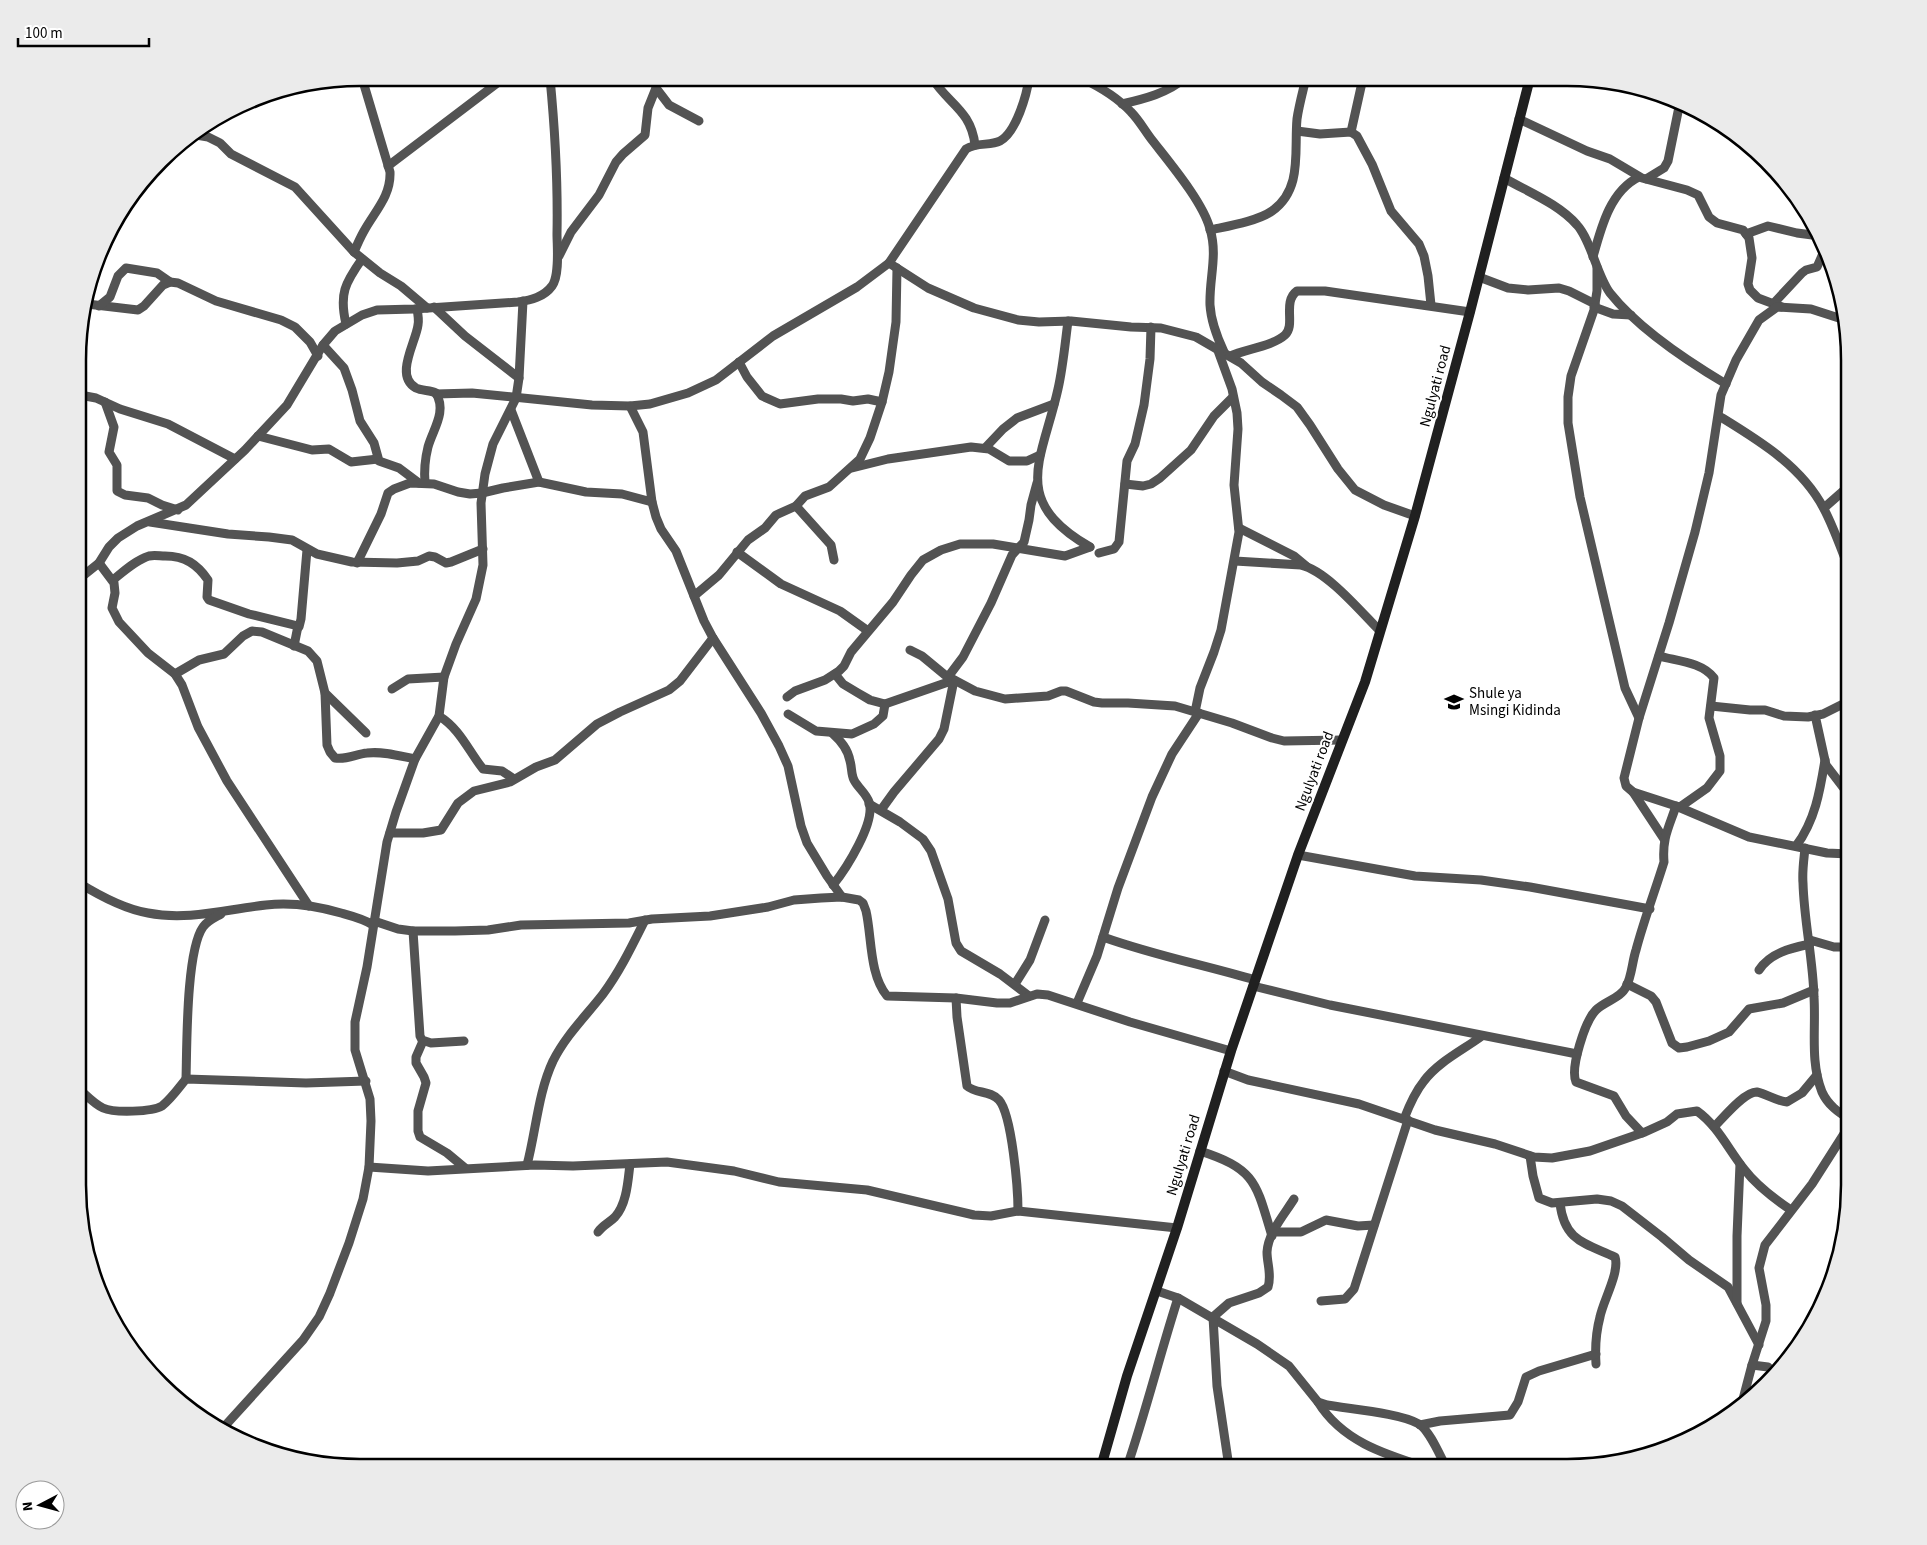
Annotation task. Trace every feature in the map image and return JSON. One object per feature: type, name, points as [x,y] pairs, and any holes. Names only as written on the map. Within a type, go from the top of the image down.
[{"type":"main road","name":"Ngulyati road","points":[[1103,1459],[1127,1376],[1157,1291],[1224,1071],[1298,855],[1365,682],[1415,516],[1528,86]]},
{"type":"street","points":[[354,252],[364,230],[382,202],[390,185],[388,166],[364,86]]},
{"type":"street","points":[[388,166],[493,86]]},
{"type":"street","points":[[86,574],[100,563],[113,543],[137,526],[178,510],[190,502],[287,405],[323,345],[335,331],[362,314],[377,310],[523,301],[541,296],[552,286],[556,278],[558,178],[551,86]]},
{"type":"street","points":[[939,86],[968,121],[973,130],[975,145]]},
{"type":"street","points":[[417,309],[418,326],[410,349],[406,374],[411,384],[436,394],[472,393],[592,405],[630,406],[650,404],[688,393],[716,380],[773,336],[893,266],[966,149],[975,145],[1000,141],[1014,127],[1027,86]]},
{"type":"street","points":[[1077,1003],[1097,956],[1118,888],[1152,798],[1172,754],[1197,713],[1200,688],[1220,630],[1235,561],[1239,528],[1234,485],[1238,430],[1234,398],[1223,352],[1216,336],[1210,304],[1214,262],[1210,230],[1203,213],[1171,164],[1132,112],[1096,86]]},
{"type":"street","points":[[1122,104],[1153,96],[1174,86]]},
{"type":"street","points":[[1210,230],[1233,226],[1272,212],[1290,191],[1296,170],[1297,118],[1304,86]]},
{"type":"street","points":[[1351,132],[1361,86]]},
{"type":"street","points":[[557,259],[571,232],[599,195],[616,162],[645,135],[650,100],[656,88],[669,105],[698,120]]},
{"type":"street","points":[[1593,257],[1603,222],[1618,193],[1628,182],[1643,178],[1664,168],[1668,161],[1678,110]]},
{"type":"street","points":[[1519,119],[1587,151],[1610,159],[1643,178],[1687,190],[1698,195],[1709,217],[1717,223],[1743,230],[1746,234],[1751,246],[1752,258],[1748,284],[1750,290],[1758,298],[1778,305],[1812,309],[1837,317]]},
{"type":"street","points":[[1297,131],[1320,134],[1351,132],[1357,136],[1372,164],[1391,211],[1419,244],[1424,256],[1428,276],[1431,305]]},
{"type":"street","points":[[203,136],[220,143],[231,154],[295,186],[362,259],[401,286],[519,378]]},
{"type":"street","points":[[1504,178],[1556,208],[1578,225],[1609,292],[1631,315],[1699,368],[1726,384]]},
{"type":"street","points":[[1746,234],[1768,226],[1810,235]]},
{"type":"street","points":[[1664,839],[1646,815],[1633,792],[1626,786],[1624,778],[1639,718],[1697,524],[1709,472],[1722,395],[1736,360],[1759,320],[1778,305],[1802,273],[1817,267],[1821,258]]},
{"type":"street","points":[[346,324],[342,297],[353,272],[362,259]]},
{"type":"street","points":[[893,266],[928,288],[974,308],[1018,320],[1038,322],[1068,321],[1151,327],[1171,329],[1196,337],[1223,352],[1296,408],[1310,425],[1338,469],[1355,490],[1384,505],[1415,516]]},
{"type":"street","points":[[694,596],[719,575],[748,540],[765,528],[776,515],[796,506],[805,496],[829,487],[860,459],[870,438],[882,402],[896,322],[893,266]]},
{"type":"street","points":[[1597,266],[1597,290],[1594,305],[1571,376],[1568,398],[1568,424],[1580,497],[1625,688],[1639,718]]},
{"type":"street","points":[[99,306],[110,297],[118,276],[126,268],[158,273],[170,282],[178,283],[232,306],[281,320],[295,327],[310,342],[318,356]]},
{"type":"street","points":[[1479,277],[1508,288],[1528,290],[1559,288],[1569,290],[1613,314],[1631,315]]},
{"type":"street","points":[[92,305],[138,310],[163,285],[170,282]]},
{"type":"street","points":[[1223,352],[1275,341],[1286,335],[1289,326],[1290,299],[1297,291],[1325,291],[1470,312]]},
{"type":"street","points":[[227,1424],[303,1340],[319,1317],[349,1243],[363,1199],[369,1167],[371,1121],[370,1099],[366,1081],[355,1050],[355,1022],[367,967],[390,833],[415,759],[439,716],[444,677],[476,599],[483,565],[481,528],[484,474],[493,444],[516,398],[519,378],[523,301]]},
{"type":"street","points":[[881,810],[939,739],[944,729],[951,679],[1000,585],[1012,555],[1024,542],[1037,482],[1040,455],[1063,362],[1068,321]]},
{"type":"street","points":[[1099,553],[1114,550],[1120,542],[1127,462],[1135,444],[1147,385],[1151,327]]},
{"type":"street","points":[[323,345],[344,368],[360,422],[374,443],[378,459],[382,464],[399,468],[422,483],[458,492],[482,493],[540,482],[586,492],[622,494],[652,502]]},
{"type":"street","points":[[738,362],[762,396],[780,404],[818,399],[853,401],[868,399],[882,402]]},
{"type":"street","points":[[422,483],[428,449],[440,413],[436,394]]},
{"type":"street","points":[[86,397],[168,424],[235,459]]},
{"type":"street","points":[[1125,484],[1143,486],[1151,484],[1160,478],[1191,450],[1214,416],[1234,398]]},
{"type":"street","points":[[105,402],[114,427],[109,452],[116,465],[117,491],[125,495],[148,498],[178,510]]},
{"type":"street","points":[[985,448],[1003,429],[1018,418],[1054,404]]},
{"type":"street","points":[[630,406],[643,432],[652,502],[661,529],[676,551],[713,638],[761,713],[779,746],[788,766],[799,819],[807,843],[842,897]]},
{"type":"street","points":[[511,410],[540,482]]},
{"type":"street","points":[[1718,416],[1744,431],[1792,467],[1824,508],[1841,549]]},
{"type":"street","points":[[258,436],[312,450],[328,449],[352,462],[378,459]]},
{"type":"street","points":[[850,469],[888,459],[957,448],[985,448],[1009,461],[1027,461],[1040,455]]},
{"type":"street","points":[[787,697],[795,691],[835,674],[844,666],[851,652],[893,602],[901,588],[924,560],[941,550],[960,544],[977,543],[1065,556],[1090,547],[1052,518],[1043,502],[1037,482]]},
{"type":"street","points":[[357,563],[382,514],[388,493],[400,486],[422,483]]},
{"type":"street","points":[[1824,508],[1841,493]]},
{"type":"street","points":[[796,506],[832,545],[834,560]]},
{"type":"street","points":[[148,521],[228,534],[269,536],[292,540],[316,554],[357,563],[411,562],[420,561],[429,556],[446,563],[483,549]]},
{"type":"street","points":[[1239,528],[1294,556],[1306,566]]},
{"type":"street","points":[[294,646],[301,619],[307,550]]},
{"type":"street","points":[[737,552],[781,584],[840,610],[868,631]]},
{"type":"street","points":[[113,580],[130,566],[150,556],[174,556],[187,559],[208,580],[207,597],[209,600],[249,614],[299,627]]},
{"type":"street","points":[[1235,561],[1312,568],[1327,578],[1380,631]]},
{"type":"street","points":[[100,563],[113,580],[115,587],[112,608],[119,622],[148,653],[175,674],[182,685],[198,727],[227,781],[309,906]]},
{"type":"street","points":[[175,674],[199,660],[224,654],[234,643],[252,632],[262,632],[308,651],[317,661],[325,693],[327,745],[335,758],[348,758],[378,753],[415,759]]},
{"type":"street","points":[[390,833],[424,833],[441,830],[458,803],[474,791],[514,779],[536,767],[556,760],[597,724],[670,690],[713,638]]},
{"type":"street","points":[[910,650],[922,656],[951,679],[975,691],[1006,698],[1048,696],[1066,691],[1094,702],[1175,706],[1284,741],[1342,740]]},
{"type":"street","points":[[1642,1133],[1626,1116],[1614,1096],[1576,1082],[1574,1070],[1577,1054],[1595,1011],[1620,994],[1627,984],[1664,862],[1664,839],[1678,806],[1707,788],[1720,771],[1720,756],[1710,718],[1714,678],[1709,672],[1697,666],[1659,656]]},
{"type":"street","points":[[835,674],[843,684],[858,693],[870,700],[885,704],[951,679]]},
{"type":"street","points":[[392,688],[408,679],[444,677]]},
{"type":"street","points":[[325,693],[366,733]]},
{"type":"street","points":[[788,714],[816,730],[852,734],[874,724],[883,716],[885,704]]},
{"type":"street","points":[[1711,706],[1765,710],[1784,716],[1808,718],[1841,705]]},
{"type":"street","points":[[439,716],[459,733],[483,769],[502,772],[514,779]]},
{"type":"street","points":[[1815,716],[1826,765],[1841,784]]},
{"type":"street","points":[[832,733],[847,750],[853,779],[869,804],[900,822],[923,839],[931,851],[948,899],[956,943],[960,950],[1015,984],[1029,996]]},
{"type":"street","points":[[1825,760],[1814,813],[1800,847],[1814,990],[1813,1047],[1823,1094],[1834,1109],[1841,1114]]},
{"type":"street","points":[[1633,792],[1678,806],[1749,837],[1827,853],[1841,854]]},
{"type":"street","points":[[833,885],[843,873],[868,822],[869,804]]},
{"type":"street","points":[[1298,855],[1415,876],[1481,880],[1650,908]]},
{"type":"street","points":[[86,887],[126,907],[149,914],[177,916],[226,912],[268,904],[309,906],[398,929],[455,932],[521,925],[629,923],[738,912],[794,900],[842,897],[859,900],[863,903],[869,926],[876,970],[881,988],[887,996],[956,998],[997,1003],[1010,1002],[1029,996],[1048,995],[1130,1022],[1231,1051]]},
{"type":"street","points":[[86,1094],[104,1108],[128,1111],[154,1109],[169,1100],[186,1079],[193,957],[202,928],[208,922],[226,912]]},
{"type":"street","points":[[527,1165],[535,1134],[540,1102],[554,1059],[567,1036],[602,995],[617,974],[645,920]]},
{"type":"street","points":[[1015,984],[1030,960],[1045,920]]},
{"type":"street","points":[[413,931],[420,1036],[423,1041],[431,1043],[464,1041]]},
{"type":"street","points":[[1103,937],[1148,953],[1210,967],[1254,983],[1330,1005],[1577,1054]]},
{"type":"street","points":[[1759,970],[1771,957],[1810,942],[1834,948],[1841,948]]},
{"type":"street","points":[[1627,984],[1651,996],[1656,1002],[1672,1043],[1679,1048],[1709,1041],[1729,1032],[1748,1009],[1783,1003],[1814,990]]},
{"type":"street","points":[[956,998],[956,1016],[967,1086],[976,1091],[993,1095],[1001,1103],[1014,1153],[1018,1185],[1018,1212]]},
{"type":"street","points":[[1320,1301],[1348,1297],[1354,1289],[1409,1106],[1423,1082],[1435,1069],[1482,1036]]},
{"type":"street","points":[[423,1041],[416,1057],[426,1083],[418,1111],[418,1131],[420,1137],[447,1153],[465,1168]]},
{"type":"street","points":[[1224,1071],[1248,1080],[1359,1104],[1435,1130],[1495,1144],[1530,1156],[1552,1158],[1590,1152],[1642,1133],[1667,1122],[1677,1114],[1697,1111],[1714,1126],[1740,1164],[1768,1194],[1791,1210]]},
{"type":"street","points":[[1714,1126],[1748,1094],[1758,1092],[1771,1099],[1786,1102],[1802,1093],[1818,1075]]},
{"type":"street","points":[[186,1079],[306,1083],[366,1081]]},
{"type":"street","points":[[1745,1393],[1766,1321],[1766,1305],[1759,1268],[1765,1245],[1812,1184],[1841,1139]]},
{"type":"street","points":[[1200,1151],[1232,1162],[1243,1170],[1256,1186],[1273,1234]]},
{"type":"street","points":[[1530,1156],[1533,1176],[1540,1198],[1544,1201],[1560,1203],[1596,1199],[1611,1201],[1622,1206],[1662,1236],[1689,1260],[1728,1287],[1758,1345]]},
{"type":"street","points":[[369,1167],[428,1170],[527,1165],[667,1162],[734,1171],[779,1182],[867,1190],[974,1215],[991,1216],[1018,1212],[1177,1228]]},
{"type":"street","points":[[598,1232],[620,1209],[630,1164]]},
{"type":"street","points":[[1737,1306],[1740,1164]]},
{"type":"street","points":[[1213,1317],[1228,1303],[1259,1293],[1268,1287],[1270,1276],[1267,1253],[1273,1234],[1294,1199]]},
{"type":"street","points":[[1560,1203],[1563,1221],[1568,1230],[1579,1240],[1615,1257],[1616,1261],[1616,1271],[1599,1318],[1596,1364]]},
{"type":"street","points":[[1273,1234],[1301,1232],[1326,1220],[1358,1226],[1374,1225]]},
{"type":"street","points":[[1157,1291],[1178,1298],[1257,1344],[1289,1366],[1338,1427],[1359,1442],[1402,1459]]},
{"type":"street","points":[[1130,1459],[1178,1298]]},
{"type":"street","points":[[1213,1317],[1217,1386],[1228,1459]]},
{"type":"street","points":[[1318,1402],[1388,1415],[1420,1425],[1480,1416],[1506,1416],[1513,1412],[1526,1377],[1596,1354]]},
{"type":"street","points":[[1752,1365],[1769,1369]]},
{"type":"street","points":[[1420,1425],[1430,1438],[1441,1459]]},
{"type":"place","name":"Shule ya Msingi Kidinda","points":[[1454,702]]}]
